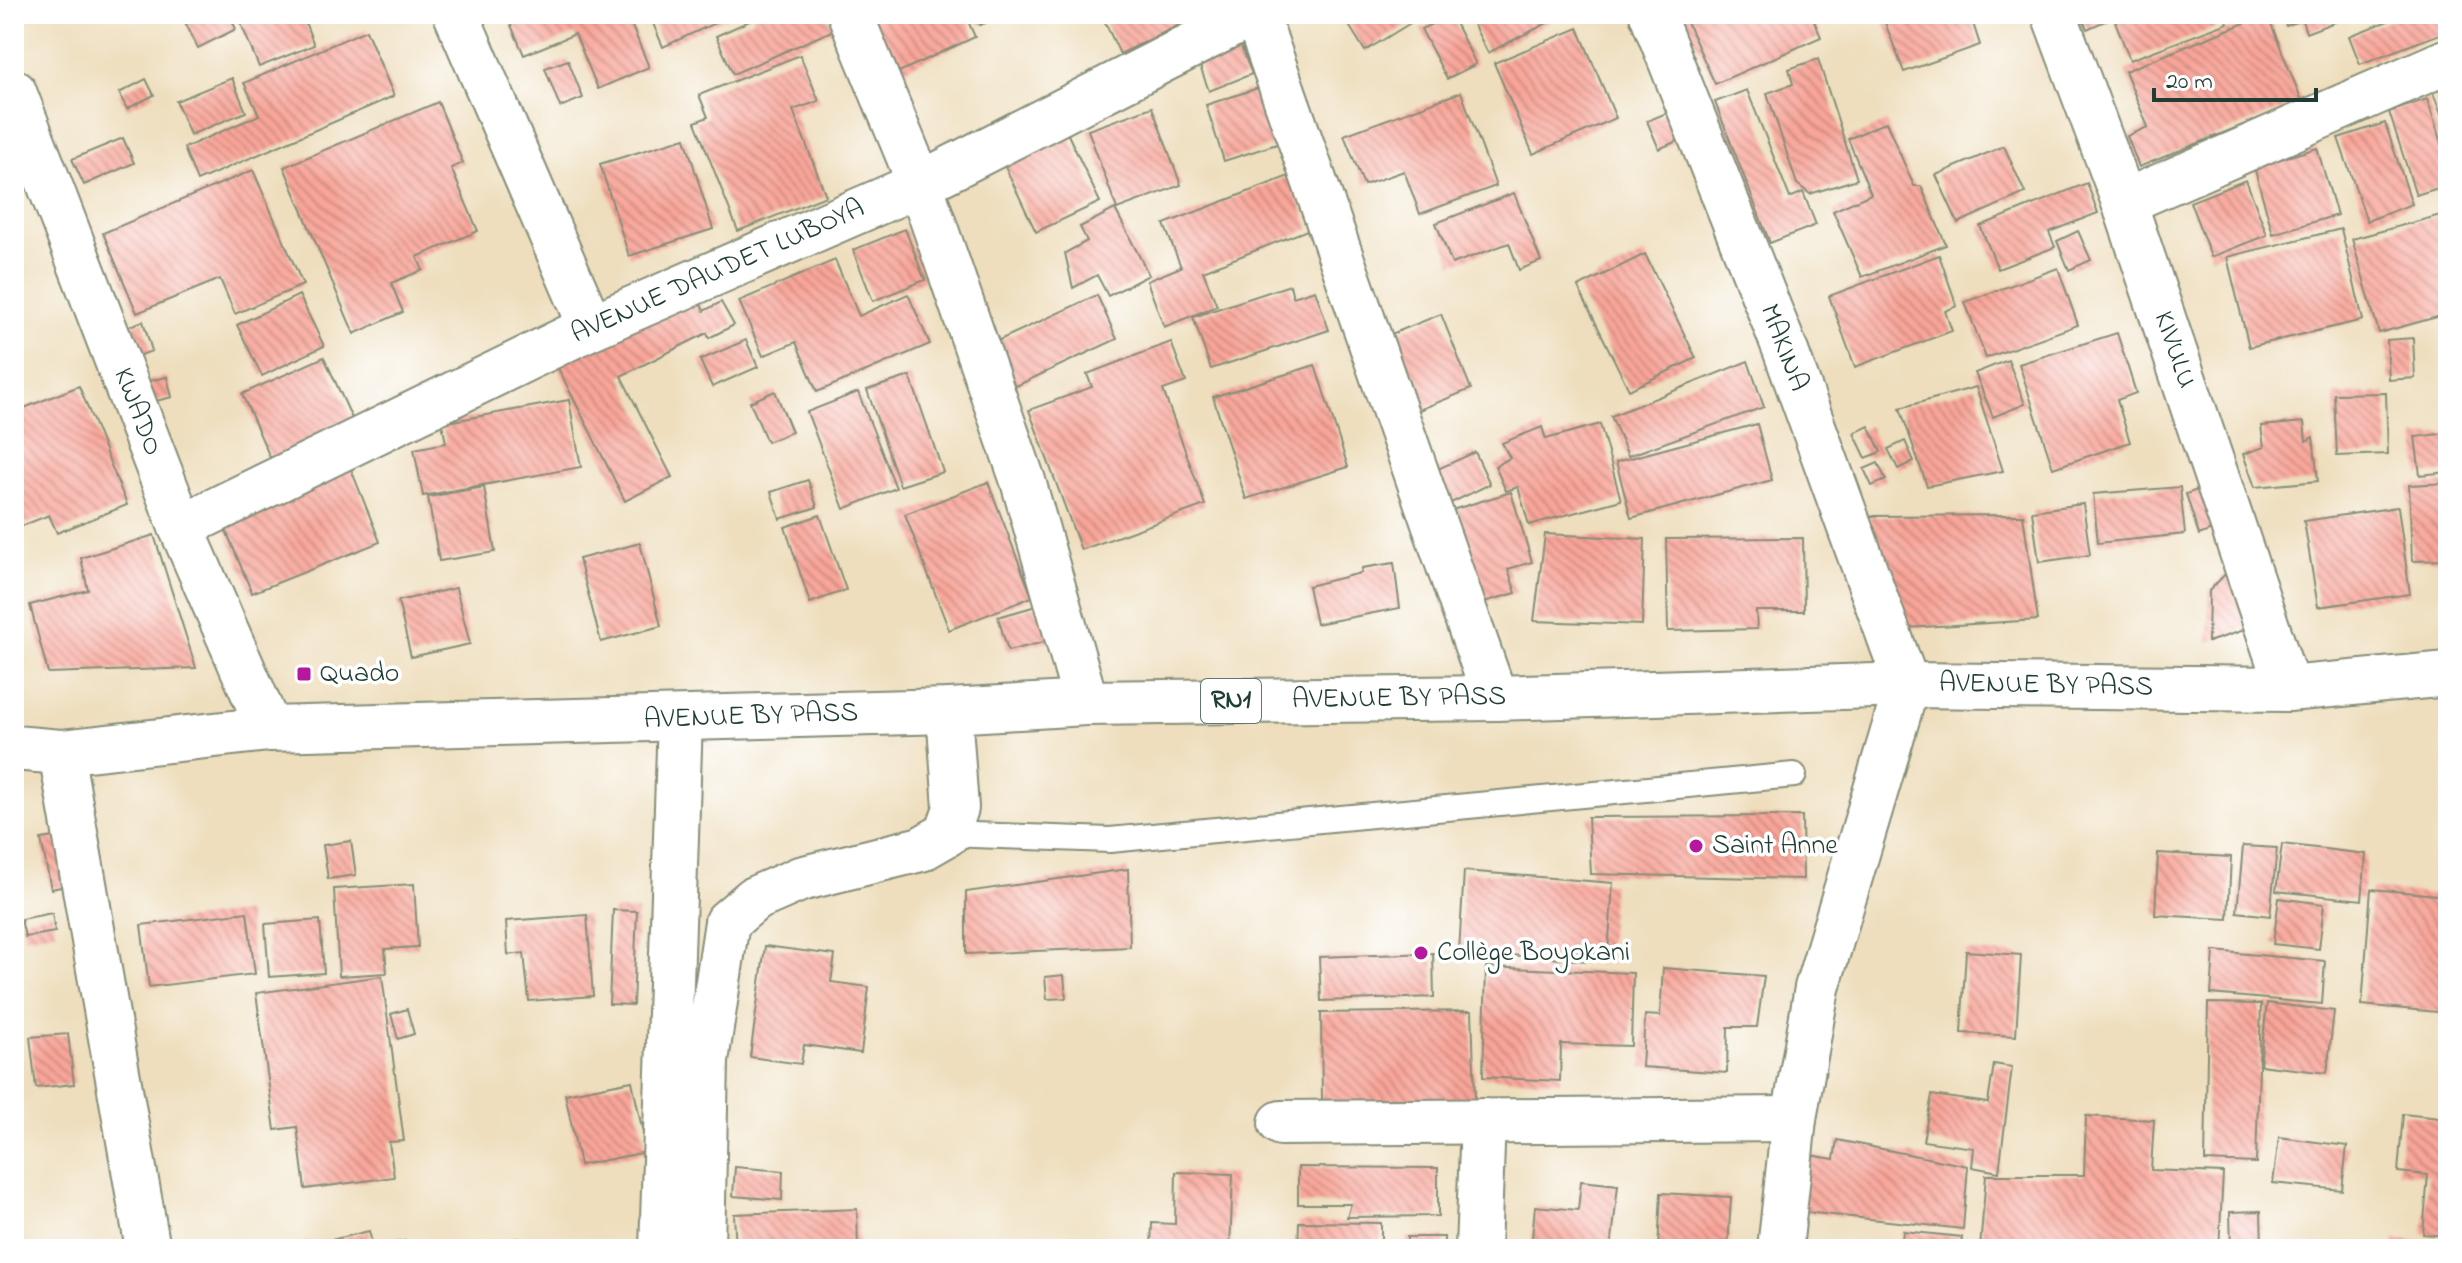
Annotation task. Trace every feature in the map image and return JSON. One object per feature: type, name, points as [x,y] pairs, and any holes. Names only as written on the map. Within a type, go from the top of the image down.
[{"type":"main road","points":[[456,14],[591,327]]},
{"type":"main road","points":[[850,14],[920,184],[1023,481],[1086,703]]},
{"type":"main road","points":[[1255,14],[1495,698]]},
{"type":"main road","name":"AVENUE DAUDET LUBOYA","points":[[181,527],[591,327],[920,184],[1255,14]]},
{"type":"main road","name":"MAKINA","points":[[1652,14],[1785,349],[1907,685]]},
{"type":"main road","name":"KIVULU","points":[[2054,14],[2124,202],[2288,689]]},
{"type":"main road","points":[[2124,202],[2448,61]]},
{"type":"main road","name":"KWADO","points":[[14,92],[181,527],[269,729]]},
{"type":"main road","name":"AVENUE BY PASS","points":[[14,748],[61,752],[269,729],[949,711],[1086,703],[1495,698],[1907,685],[2288,689],[2448,674]]},
{"type":"main road","points":[[1780,1249],[1794,1119],[1817,988],[1907,685]]},
{"type":"main road","points":[[702,1249],[706,1061],[727,922],[754,899],[800,879],[921,849],[947,834],[956,808],[949,711]]},
{"type":"main road","points":[[662,1249],[680,719]]},
{"type":"main road","points":[[61,752],[148,1249]]},
{"type":"main road","points":[[1281,1123],[1794,1119]]},
{"type":"main road","points":[[1478,1249],[1483,1121]]},
{"type":"lane","points":[[947,834],[1110,840],[1794,775]]},
{"type":"building","points":[[181,14],[229,14],[236,29],[198,48]]},
{"type":"building","points":[[237,14],[325,14],[305,22],[314,45],[259,67]]},
{"type":"building","points":[[506,14],[627,14],[649,67],[598,89],[575,34],[524,55]]},
{"type":"building","points":[[649,14],[727,14],[728,17],[663,47]]},
{"type":"building","points":[[752,14],[827,14],[834,30],[733,74],[716,36],[754,19]]},
{"type":"building","points":[[861,14],[965,14],[975,37],[886,78]]},
{"type":"building","points":[[975,14],[1010,14],[980,25]]},
{"type":"building","points":[[1051,14],[1073,14],[1055,23]]},
{"type":"building","points":[[1101,14],[1202,14],[1120,54]]},
{"type":"building","points":[[1342,14],[1425,14],[1365,51]]},
{"type":"building","points":[[1468,14],[1565,14],[1488,53]]},
{"type":"building","points":[[1683,14],[1811,14],[1821,37],[1715,84]]},
{"type":"building","points":[[1900,14],[1970,14],[1980,45],[1904,72],[1884,20]]},
{"type":"building","points":[[2080,14],[2121,14],[2087,29]]},
{"type":"building","points":[[2134,14],[2225,14],[2228,23],[2130,60],[2115,21]]},
{"type":"building","points":[[2267,14],[2302,101],[2139,167],[2127,136],[2148,127],[2125,71]]},
{"type":"building","points":[[2281,14],[2356,14],[2306,33],[2302,20],[2286,26]]},
{"type":"building","points":[[2394,14],[2448,14],[2448,31],[2360,64],[2349,36],[2396,18]]},
{"type":"building","points":[[1451,15],[1476,64],[1447,79],[1421,29]]},
{"type":"building","points":[[1578,28],[1616,118],[1533,154],[1494,63]]},
{"type":"building","points":[[366,30],[394,96],[197,181],[184,148],[259,115],[244,83]]},
{"type":"building","points":[[1239,42],[1252,74],[1209,91],[1197,58]]},
{"type":"building","points":[[800,55],[819,101],[793,110],[826,196],[738,231],[695,122],[708,117],[699,95]]},
{"type":"building","points":[[1818,59],[1857,179],[1810,194],[1797,184],[1767,93],[1793,84],[1789,69]]},
{"type":"building","points":[[568,60],[583,98],[560,107],[545,68]]},
{"type":"building","points":[[232,78],[246,112],[190,135],[176,101]]},
{"type":"building","points":[[2448,78],[2448,133],[2430,85]]},
{"type":"building","points":[[146,79],[154,95],[127,109],[119,93]]},
{"type":"building","points":[[1261,87],[1280,143],[1224,161],[1206,105]]},
{"type":"building","points":[[1747,90],[1790,198],[1803,192],[1816,225],[1770,243],[1715,102]]},
{"type":"building","points":[[1461,92],[1496,186],[1420,214],[1404,171],[1364,185],[1344,135]]},
{"type":"building","points":[[2427,99],[2448,165],[2448,185],[2416,195],[2389,112]]},
{"type":"building","points":[[438,102],[463,163],[451,168],[478,231],[417,257],[423,270],[391,283],[403,312],[354,334],[284,167]]},
{"type":"building","points":[[1152,107],[1181,185],[1117,209],[1088,130]]},
{"type":"building","points":[[1669,112],[1682,139],[1659,149],[1647,121]]},
{"type":"building","points":[[1886,122],[1914,186],[1921,186],[1946,245],[1862,277],[1833,211],[1871,194],[1848,139]]},
{"type":"building","points":[[2385,123],[2412,204],[2367,221],[2338,138]]},
{"type":"building","points":[[1063,124],[1100,202],[1036,232],[999,154]]},
{"type":"building","points":[[123,138],[134,163],[84,185],[72,159]]},
{"type":"building","points":[[685,138],[713,229],[629,256],[600,164]]},
{"type":"building","points":[[2004,146],[2025,193],[1958,223],[1936,175]]},
{"type":"building","points":[[2317,148],[2337,215],[2273,234],[2254,167]]},
{"type":"building","points":[[253,170],[303,285],[235,314],[220,279],[137,313],[103,233]]},
{"type":"building","points":[[1289,176],[1310,229],[1203,271],[1217,306],[1164,327],[1147,281],[1181,267],[1164,224]]},
{"type":"building","points":[[2246,180],[2267,235],[2211,257],[2190,202]]},
{"type":"building","points":[[2087,183],[2098,213],[2049,232],[2055,247],[1998,269],[1980,226]]},
{"type":"building","points":[[1514,193],[1541,261],[1519,270],[1509,243],[1452,264],[1436,223]]},
{"type":"building","points":[[1115,209],[1149,275],[1108,296],[1097,275],[1073,288],[1065,253],[1087,241],[1080,227]]},
{"type":"building","points":[[2448,213],[2448,314],[2379,333],[2352,239]]},
{"type":"building","points":[[905,229],[925,280],[873,301],[853,250]]},
{"type":"building","points":[[2341,229],[2363,320],[2249,347],[2227,257]]},
{"type":"building","points":[[2078,231],[2091,260],[2069,270],[2057,241]]},
{"type":"building","points":[[1645,254],[1696,358],[1629,390],[1578,287]]},
{"type":"building","points":[[1939,255],[1957,306],[1945,311],[1952,331],[1855,367],[1829,296]]},
{"type":"building","points":[[835,260],[859,316],[908,294],[930,344],[817,392],[796,342],[763,356],[739,301]]},
{"type":"building","points":[[2058,268],[2078,325],[1986,358],[1965,302]]},
{"type":"building","points":[[1290,285],[1293,297],[1315,290],[1329,330],[1211,369],[1193,317]]},
{"type":"building","points":[[696,294],[704,311],[721,302],[734,325],[709,338],[707,333],[621,376],[672,477],[625,501],[556,364]]},
{"type":"building","points":[[299,295],[324,346],[262,376],[237,325]]},
{"type":"building","points":[[1097,295],[1117,339],[1014,387],[993,343]]},
{"type":"building","points":[[1441,314],[1471,389],[1414,412],[1384,337]]},
{"type":"building","points":[[143,321],[152,351],[127,360],[116,331]]},
{"type":"building","points":[[2117,333],[2136,393],[2117,400],[2130,442],[2053,468],[2019,364]]},
{"type":"building","points":[[2413,338],[2415,378],[2389,380],[2387,340]]},
{"type":"building","points":[[746,340],[758,367],[712,387],[700,360]]},
{"type":"building","points":[[1171,342],[1186,382],[1163,390],[1205,505],[1081,550],[1029,410],[1092,387],[1087,374]]},
{"type":"building","points":[[324,357],[355,425],[272,462],[242,394]]},
{"type":"building","points":[[2008,360],[2025,404],[1993,417],[1975,373]]},
{"type":"building","points":[[1748,361],[1764,407],[1628,456],[1611,416]]},
{"type":"building","points":[[1315,365],[1348,467],[1246,499],[1213,397]]},
{"type":"building","points":[[910,376],[943,472],[900,486],[867,390]]},
{"type":"building","points":[[167,377],[172,397],[152,402],[148,381]]},
{"type":"building","points":[[79,386],[127,505],[57,533],[49,515],[14,529],[14,412]]},
{"type":"building","points":[[1976,387],[2003,471],[1927,486],[1900,408]]},
{"type":"building","points":[[775,391],[792,432],[767,442],[750,402]]},
{"type":"building","points":[[858,392],[896,488],[844,509],[807,412]]},
{"type":"building","points":[[2386,393],[2388,454],[2337,456],[2334,394]]},
{"type":"building","points":[[569,400],[581,467],[423,496],[414,449],[446,443],[442,423]]},
{"type":"building","points":[[2304,422],[2306,441],[2313,437],[2318,481],[2255,487],[2243,454],[2264,447],[2261,426]]},
{"type":"building","points":[[1600,424],[1621,500],[1529,525],[1518,487],[1506,491],[1495,466],[1510,458],[1502,443],[1542,427],[1546,439]]},
{"type":"building","points":[[1757,424],[1772,480],[1631,518],[1616,462]]},
{"type":"building","points":[[1869,426],[1881,452],[1866,458],[1854,433]]},
{"type":"building","points":[[2448,433],[2448,472],[2420,475],[2415,437]]},
{"type":"building","points":[[1905,441],[1914,461],[1898,469],[1888,449]]},
{"type":"building","points":[[1475,452],[1490,484],[1445,506],[1429,473]]},
{"type":"building","points":[[1878,463],[1886,480],[1872,486],[1864,469]]},
{"type":"building","points":[[349,464],[380,542],[252,593],[220,516]]},
{"type":"building","points":[[808,480],[817,507],[780,519],[771,492]]},
{"type":"building","points":[[988,482],[1032,597],[949,630],[905,514]]},
{"type":"building","points":[[2448,483],[2448,560],[2412,561],[2409,485]]},
{"type":"building","points":[[2208,486],[2222,526],[2199,535],[2186,494]]},
{"type":"building","points":[[484,487],[495,552],[439,561],[428,497]]},
{"type":"building","points":[[2180,487],[2185,534],[2098,543],[2093,494]]},
{"type":"building","points":[[1511,492],[1532,562],[1508,569],[1516,593],[1480,603],[1452,510]]},
{"type":"building","points":[[2083,504],[2090,555],[2039,562],[2032,511]]},
{"type":"building","points":[[2398,507],[2410,594],[2318,607],[2304,521]]},
{"type":"building","points":[[820,515],[846,590],[810,603],[785,527]]},
{"type":"building","points":[[2023,515],[2038,620],[1906,628],[1869,516]]},
{"type":"building","points":[[1545,534],[1645,539],[1642,625],[1534,621]]},
{"type":"building","points":[[154,535],[196,668],[48,673],[30,605],[88,590],[81,558]]},
{"type":"building","points":[[1803,538],[1804,611],[1756,611],[1757,629],[1668,631],[1666,539]]},
{"type":"building","points":[[640,543],[661,626],[601,642],[579,559]]},
{"type":"building","points":[[1394,563],[1400,608],[1316,624],[1308,586],[1361,573],[1362,568]]},
{"type":"building","points":[[2230,569],[2250,628],[2208,642],[2209,591]]},
{"type":"building","points":[[456,588],[470,644],[411,657],[398,601]]},
{"type":"building","points":[[1043,604],[1052,640],[1008,651],[998,617]]},
{"type":"building","name":"Saint Anne","points":[[1802,816],[1803,879],[1591,874],[1588,817]]},
{"type":"building","points":[[61,836],[71,885],[51,889],[41,839]]},
{"type":"building","points":[[351,841],[356,875],[328,879],[323,845]]},
{"type":"building","points":[[2282,844],[2366,854],[2362,900],[2276,891]]},
{"type":"building","points":[[2243,846],[2277,848],[2270,916],[2237,912]]},
{"type":"building","points":[[2158,853],[2231,857],[2228,919],[2155,915]]},
{"type":"building","points":[[1128,869],[1130,947],[966,954],[966,892]]},
{"type":"building","points":[[1464,871],[1613,883],[1608,953],[1589,952],[1588,961],[1459,951]]},
{"type":"building","points":[[414,884],[418,947],[385,949],[387,973],[339,976],[334,889]]},
{"type":"building","points":[[2371,889],[2448,896],[2448,1013],[2362,1005]]},
{"type":"building","points":[[2279,898],[2324,904],[2319,949],[2273,944]]},
{"type":"building","points":[[613,910],[637,911],[633,1005],[609,1004]]},
{"type":"building","points":[[247,912],[255,974],[149,987],[141,925]]},
{"type":"building","points":[[52,913],[55,932],[25,937],[21,919]]},
{"type":"building","points":[[587,915],[593,996],[529,1001],[524,953],[508,955],[506,921]]},
{"type":"building","points":[[320,920],[324,973],[269,977],[265,924]]},
{"type":"building","points":[[765,946],[835,955],[831,982],[869,987],[861,1053],[804,1045],[801,1064],[750,1057]]},
{"type":"building","points":[[1966,951],[2021,955],[2016,1036],[1961,1033]]},
{"type":"building","points":[[2214,951],[2325,961],[2322,1004],[2211,994]]},
{"type":"building","points":[[1433,953],[1434,997],[1321,1001],[1319,957]]},
{"type":"building","points":[[1486,967],[1633,973],[1631,1046],[1561,1044],[1560,1081],[1483,1077]]},
{"type":"building","points":[[1663,968],[1764,976],[1757,1027],[1728,1027],[1727,1073],[1642,1067],[1645,1015],[1660,1016]]},
{"type":"building","points":[[1064,975],[1066,998],[1047,999],[1045,977]]},
{"type":"building","points":[[382,976],[404,1141],[389,1142],[394,1177],[305,1189],[297,1127],[275,1130],[256,993]]},
{"type":"building","points":[[2208,1003],[2261,1004],[2256,1163],[2205,1161]]},
{"type":"building","points":[[2267,1003],[2334,1011],[2327,1073],[2260,1065]]},
{"type":"building","points":[[407,1009],[414,1034],[398,1039],[391,1014]]},
{"type":"building","points":[[1472,1011],[1475,1099],[1322,1103],[1321,1013]]},
{"type":"building","points":[[68,1034],[74,1084],[36,1088],[30,1037]]},
{"type":"building","points":[[1994,1064],[2012,1067],[1999,1172],[1972,1167],[1974,1148],[1923,1141],[1932,1095],[1988,1103]]},
{"type":"building","points":[[632,1081],[647,1152],[580,1165],[565,1094]]},
{"type":"building","points":[[2403,1114],[2448,1119],[2448,1236],[2423,1234],[2428,1175],[2398,1172]]},
{"type":"building","points":[[2086,1116],[2154,1120],[2151,1170],[2223,1173],[2219,1249],[1980,1249],[1986,1175],[2084,1175]]},
{"type":"building","points":[[2279,1137],[2347,1146],[2342,1190],[2273,1183]]},
{"type":"building","points":[[1837,1140],[1968,1166],[1963,1229],[1796,1211],[1804,1154],[1834,1159]]},
{"type":"building","points":[[735,1167],[783,1171],[782,1200],[733,1196]]},
{"type":"building","points":[[1298,1167],[1438,1168],[1438,1216],[1347,1217],[1351,1204],[1298,1204]]},
{"type":"building","points":[[1176,1172],[1233,1174],[1230,1249],[1151,1249],[1152,1223],[1175,1224]]},
{"type":"building","points":[[1581,1181],[1618,1185],[1611,1249],[1531,1249],[1535,1206],[1578,1210]]},
{"type":"building","points":[[1661,1193],[1731,1197],[1728,1249],[1658,1249]]},
{"type":"building","points":[[857,1209],[858,1249],[736,1249],[734,1214]]},
{"type":"building","points":[[2261,1211],[2262,1249],[2231,1249],[2230,1212]]},
{"type":"building","points":[[1299,1222],[1381,1223],[1381,1249],[1298,1249]]},
{"type":"building","points":[[369,1231],[373,1247],[405,1241],[407,1249],[320,1249],[319,1243]]},
{"type":"building","points":[[1903,1231],[1962,1237],[1961,1249],[1901,1249]]},
{"type":"building","points":[[1407,1237],[1444,1237],[1444,1249],[1407,1249]]},
{"type":"building","points":[[517,1238],[520,1249],[482,1249],[482,1248]]},
{"type":"building","points":[[2395,1240],[2441,1242],[2440,1249],[2395,1249]]},
{"type":"building","points":[[309,1242],[311,1249],[284,1249],[284,1248]]},
{"type":"place","name":"Quado","points":[[304,674]]},
{"type":"place","name":"Saint Anne","points":[[1696,846]]},
{"type":"place","name":"Collège Boyokani","points":[[1421,953]]}]
